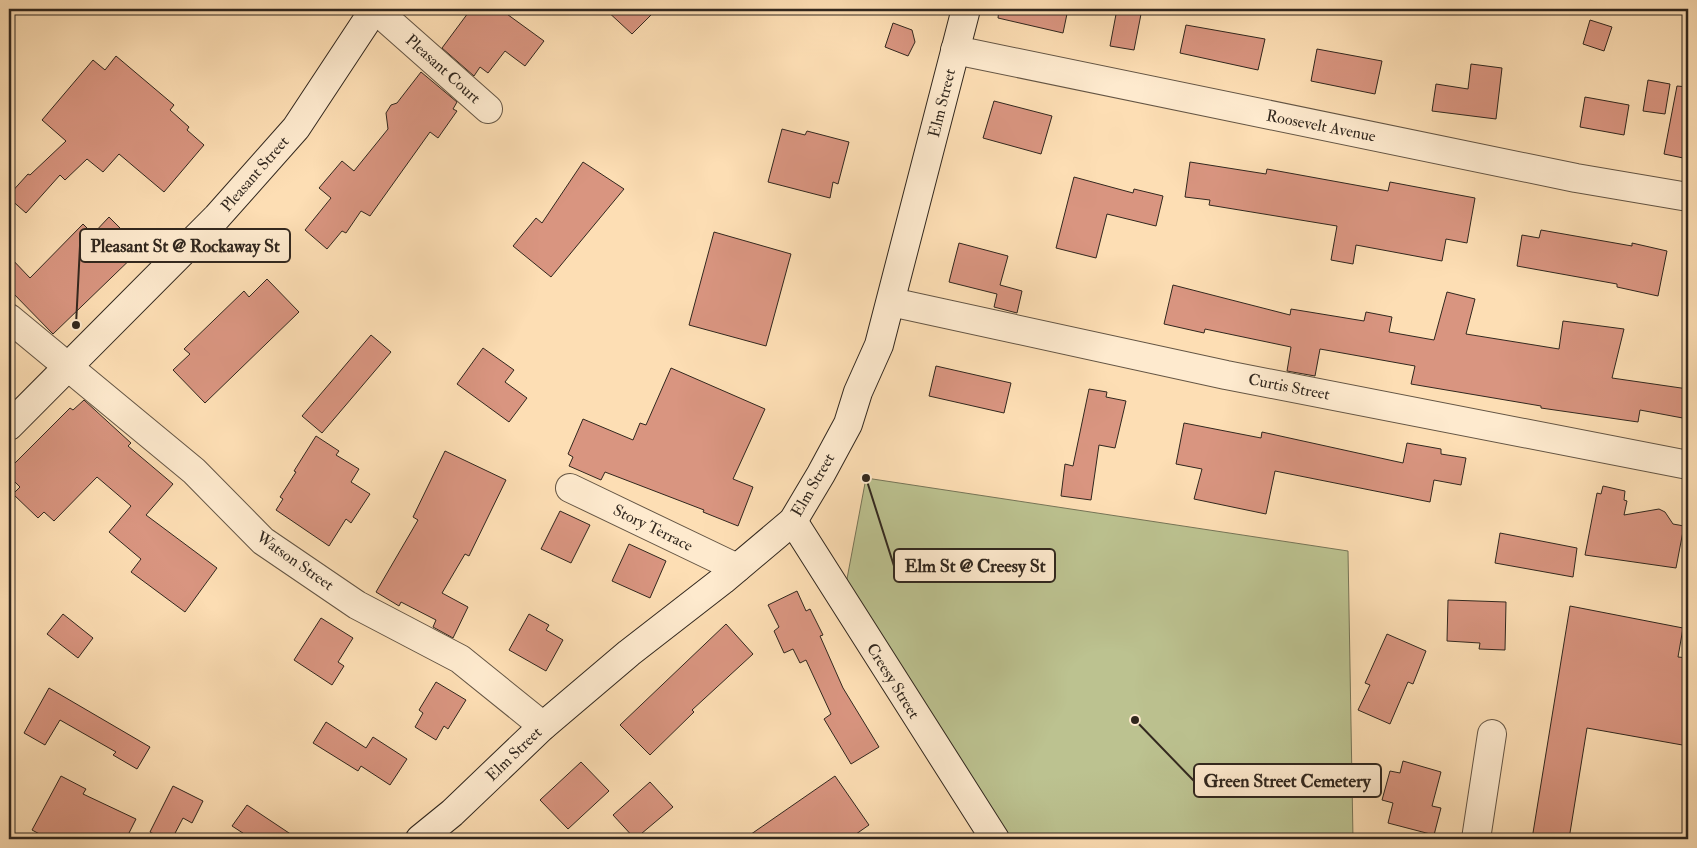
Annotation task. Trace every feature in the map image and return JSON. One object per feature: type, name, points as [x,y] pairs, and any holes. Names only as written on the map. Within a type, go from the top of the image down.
[{"type":"street","name":"Pleasant Court","points":[[373,9],[488,109]]},
{"type":"street","name":"Pleasant Street","points":[[9,426],[217,216],[296,128],[373,9]]},
{"type":"street","name":"Elm Street","points":[[420,839],[452,813],[543,726],[629,652],[737,568],[793,521],[848,424],[858,392],[879,344],[966,9]]},
{"type":"street","name":"Roosevelt Avenue","points":[[955,50],[1567,176],[1688,196]]},
{"type":"street","name":"Curtis Street","points":[[891,302],[1236,376],[1688,465]]},
{"type":"street","name":"Watson Street","points":[[9,318],[194,471],[263,542],[357,604],[460,658],[543,726]]},
{"type":"street","name":"Story Terrace","points":[[570,488],[737,568]]},
{"type":"street","name":"Creesy Street","points":[[793,521],[995,839]]},
{"type":"street","points":[[1476,839],[1492,734]]},
{"type":"green space","points":[[866,478],[1348,551],[1353,839],[995,839],[843,600]]},
{"type":"building","points":[[471,9],[500,9],[544,41],[525,66],[505,51],[488,73],[480,67],[474,76],[442,48]]},
{"type":"building","points":[[605,9],[657,9],[632,34]]},
{"type":"building","points":[[999,9],[1068,9],[1063,33],[998,18]]},
{"type":"building","points":[[1117,9],[1142,9],[1134,50],[1110,46]]},
{"type":"building","points":[[1590,20],[1612,27],[1604,51],[1583,44]]},
{"type":"building","points":[[893,23],[912,30],[915,42],[908,56],[885,47]]},
{"type":"building","points":[[1186,25],[1265,39],[1258,70],[1180,53]]},
{"type":"building","points":[[1317,49],[1382,61],[1375,94],[1311,81]]},
{"type":"building","points":[[116,56],[174,105],[170,110],[189,127],[187,130],[204,145],[164,192],[119,154],[103,172],[87,159],[65,180],[60,175],[26,213],[9,198],[9,195],[28,174],[30,175],[66,141],[42,120],[93,60],[105,70]]},
{"type":"building","points":[[1471,64],[1502,68],[1496,119],[1432,111],[1436,84],[1468,89]]},
{"type":"building","points":[[421,72],[457,102],[453,109],[457,111],[438,138],[430,132],[370,216],[361,211],[346,233],[342,231],[327,249],[305,230],[331,198],[319,188],[342,161],[354,171],[388,129],[386,113],[391,105],[397,103]]},
{"type":"building","points":[[1648,80],[1670,84],[1665,114],[1643,111]]},
{"type":"building","points":[[1677,86],[1688,87],[1688,159],[1664,154]]},
{"type":"building","points":[[1585,97],[1629,105],[1624,135],[1580,127]]},
{"type":"building","points":[[994,101],[1052,116],[1041,154],[983,138]]},
{"type":"building","points":[[782,129],[805,135],[807,131],[849,142],[838,184],[833,182],[830,198],[768,182]]},
{"type":"building","points":[[583,162],[624,189],[551,277],[513,246],[536,218],[542,223]]},
{"type":"building","points":[[1190,162],[1266,174],[1267,169],[1388,191],[1390,182],[1475,198],[1467,243],[1446,239],[1442,261],[1356,245],[1353,264],[1331,260],[1337,226],[1209,205],[1210,200],[1185,197]]},
{"type":"building","points":[[1074,177],[1133,193],[1134,189],[1163,196],[1156,226],[1107,214],[1096,258],[1056,248]]},
{"type":"building","points":[[109,217],[141,249],[53,334],[9,289],[9,256],[30,278],[83,224],[93,234]]},
{"type":"building","points":[[1541,230],[1632,246],[1632,243],[1667,251],[1658,296],[1617,287],[1617,284],[1517,266],[1522,235],[1539,238]]},
{"type":"building","points":[[714,232],[791,254],[766,346],[689,325]]},
{"type":"building","points":[[959,243],[1008,256],[1000,285],[1022,291],[1017,313],[994,307],[997,294],[949,282]]},
{"type":"building","points":[[267,279],[299,312],[205,403],[173,370],[190,354],[184,349],[244,291],[249,297]]},
{"type":"building","points":[[1173,285],[1290,315],[1291,309],[1364,321],[1366,312],[1392,317],[1389,332],[1434,340],[1447,292],[1475,299],[1466,334],[1559,349],[1563,321],[1624,329],[1612,378],[1688,389],[1688,419],[1640,410],[1638,422],[1541,408],[1541,406],[1411,384],[1415,366],[1320,349],[1315,376],[1287,371],[1291,347],[1205,329],[1204,333],[1164,324]]},
{"type":"building","points":[[371,335],[391,352],[322,433],[302,416]]},
{"type":"building","points":[[483,348],[514,370],[505,382],[527,398],[509,422],[457,384]]},
{"type":"building","points":[[936,366],[1011,383],[1004,413],[929,396]]},
{"type":"building","points":[[671,368],[765,409],[733,479],[753,487],[738,526],[703,512],[704,510],[605,472],[601,480],[569,466],[573,457],[568,454],[583,419],[633,440],[640,423],[646,425]]},
{"type":"building","points":[[1089,389],[1107,392],[1106,397],[1126,401],[1115,448],[1099,445],[1091,500],[1061,496],[1065,464],[1073,466]]},
{"type":"building","points":[[84,400],[131,443],[128,446],[173,484],[146,515],[217,568],[185,612],[131,572],[141,559],[109,532],[131,506],[97,477],[54,521],[44,512],[38,518],[13,494],[20,487],[9,476],[9,469],[70,408],[73,410]]},
{"type":"building","points":[[1184,423],[1261,438],[1262,432],[1403,463],[1407,443],[1441,449],[1441,454],[1466,458],[1461,485],[1434,480],[1430,502],[1275,471],[1266,514],[1194,499],[1202,469],[1176,464]]},
{"type":"building","points":[[316,436],[339,451],[336,455],[359,469],[351,482],[370,494],[351,523],[346,519],[329,546],[276,510],[283,499],[280,497],[296,472],[294,471]]},
{"type":"building","points":[[445,451],[506,480],[469,556],[465,554],[442,593],[468,607],[453,638],[433,627],[436,620],[401,602],[399,606],[376,592],[418,520],[413,517]]},
{"type":"building","points":[[1603,486],[1625,491],[1624,500],[1627,501],[1624,515],[1659,509],[1665,512],[1673,524],[1684,526],[1676,568],[1585,555],[1597,493],[1601,494]]},
{"type":"building","points":[[560,511],[590,525],[571,563],[541,549]]},
{"type":"building","points":[[1500,533],[1577,548],[1573,577],[1495,563]]},
{"type":"building","points":[[629,544],[666,561],[650,598],[612,581]]},
{"type":"building","points":[[797,591],[806,611],[810,609],[823,635],[820,636],[843,688],[879,747],[851,764],[824,719],[831,714],[806,660],[800,663],[793,649],[784,653],[774,631],[779,627],[768,605]]},
{"type":"building","points":[[1448,600],[1506,602],[1505,650],[1479,649],[1480,643],[1447,641]]},
{"type":"building","points":[[1570,606],[1683,628],[1678,657],[1688,658],[1688,746],[1587,728],[1569,839],[1532,839]]},
{"type":"building","points":[[63,614],[93,638],[78,658],[47,634]]},
{"type":"building","points":[[529,614],[549,625],[546,630],[563,640],[546,671],[509,650]]},
{"type":"building","points":[[321,618],[353,638],[338,662],[344,666],[332,685],[294,660]]},
{"type":"building","points":[[726,624],[753,654],[692,710],[694,712],[650,755],[620,725]]},
{"type":"building","points":[[1387,634],[1426,651],[1413,684],[1408,682],[1390,724],[1358,710],[1370,685],[1365,683]]},
{"type":"building","points":[[436,682],[466,700],[448,729],[444,726],[436,740],[415,727],[423,713],[419,710]]},
{"type":"building","points":[[49,688],[150,747],[137,769],[113,755],[116,752],[60,720],[45,745],[24,733]]},
{"type":"building","points":[[326,722],[366,748],[373,737],[407,759],[390,785],[361,766],[358,771],[313,743]]},
{"type":"building","points":[[1403,761],[1441,772],[1432,806],[1441,808],[1434,835],[1388,823],[1393,803],[1382,800],[1390,771],[1400,773]]},
{"type":"building","points":[[581,762],[609,791],[568,829],[540,800]]},
{"type":"building","points":[[61,776],[86,789],[83,794],[136,819],[126,839],[49,839],[32,830]]},
{"type":"building","points":[[835,776],[869,825],[849,839],[744,839]]},
{"type":"building","points":[[650,782],[673,807],[635,839],[613,815]]},
{"type":"building","points":[[173,786],[203,801],[192,823],[183,818],[172,839],[163,839],[150,832]]},
{"type":"building","points":[[247,805],[298,839],[252,839],[232,826]]},
{"type":"place","name":"Pleasant St @ Rockaway St","points":[[76,325]]},
{"type":"place","name":"Elm St @ Creesy St","points":[[866,478]]},
{"type":"place","name":"Green Street Cemetery","points":[[1135,720]]}]
